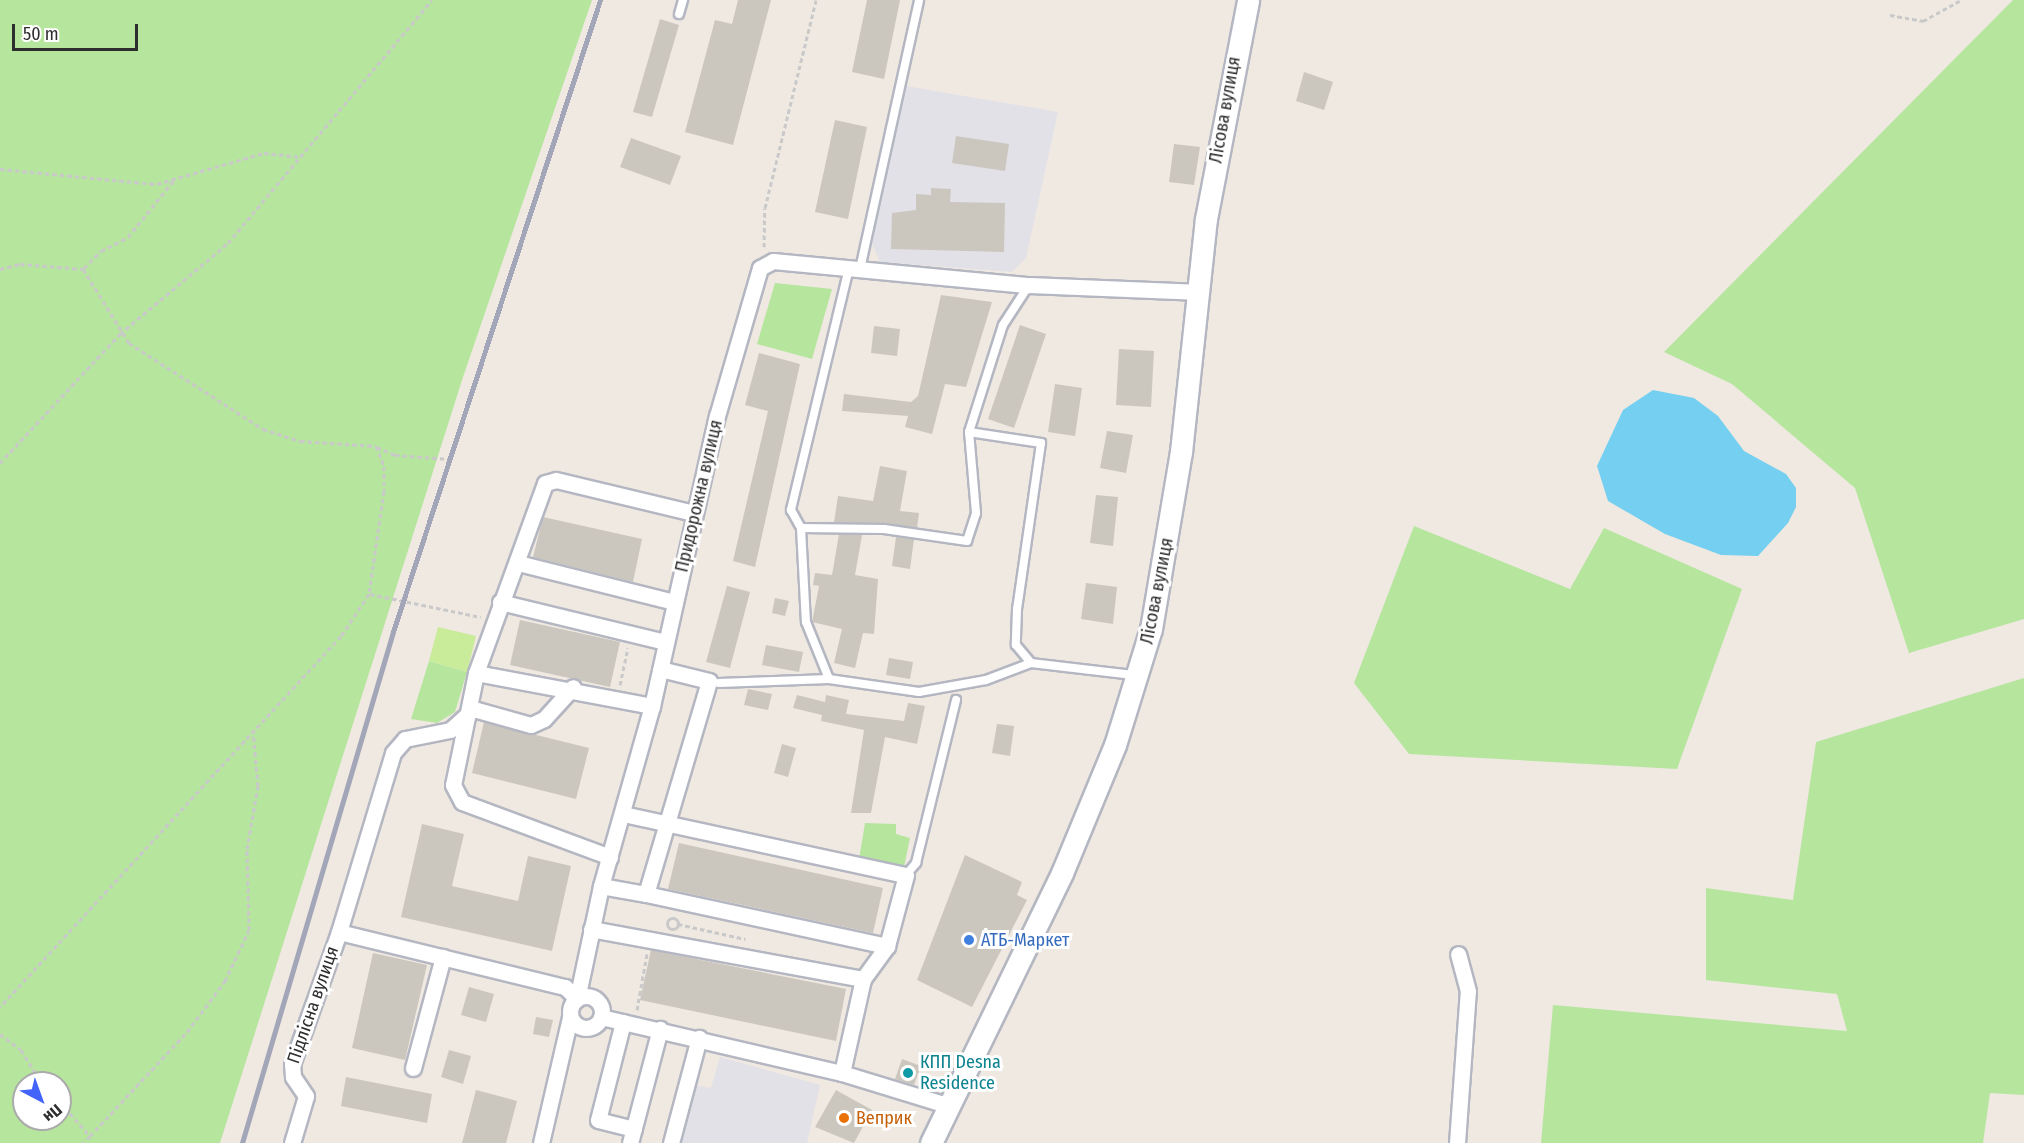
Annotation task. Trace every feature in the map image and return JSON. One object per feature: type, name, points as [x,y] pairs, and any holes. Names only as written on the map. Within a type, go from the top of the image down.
[{"type":"main road","name":"Лісова вулиця","points":[[932,1143],[1062,873],[1138,676],[1163,573],[1222,123],[1248,0]]},
{"type":"street","points":[[764,265],[854,269],[1029,285],[1200,292]]},
{"type":"street","name":"Придорожна вулиця","points":[[577,999],[601,886],[652,706],[693,513],[756,273],[764,265]]},
{"type":"street","points":[[610,857],[462,802],[453,785],[476,673],[500,602],[518,562],[537,493],[545,483],[556,480],[693,513]]},
{"type":"street","points":[[518,562],[674,602]]},
{"type":"street","points":[[500,602],[665,642]]},
{"type":"street","points":[[646,894],[709,681],[660,669]]},
{"type":"street","points":[[476,673],[573,687],[652,706]]},
{"type":"street","points":[[469,711],[531,725],[544,719],[573,687]]},
{"type":"street","name":"Підлісна вулиця","points":[[292,1143],[306,1096],[293,1077],[292,1064],[339,932],[393,753],[405,739],[450,730],[469,711]]},
{"type":"street","points":[[623,814],[906,875],[887,946],[863,979],[842,1073]]},
{"type":"street","points":[[601,886],[887,946]]},
{"type":"street","points":[[591,929],[863,979]]},
{"type":"street","points":[[339,932],[565,987],[577,999],[597,1001],[601,1017]]},
{"type":"street","points":[[1457,1143],[1468,991],[1458,954]]},
{"type":"street","points":[[413,1068],[443,957]]},
{"type":"street","points":[[541,1143],[570,1017],[577,999]]},
{"type":"street","points":[[570,1017],[588,1029],[601,1017]]},
{"type":"street","points":[[601,1017],[842,1073],[950,1106]]},
{"type":"street","points":[[628,1023],[598,1120],[632,1136],[660,1029]]},
{"type":"street","points":[[671,1143],[699,1038]]},
{"type":"lane","points":[[679,14],[683,0]]},
{"type":"lane","points":[[829,679],[806,622],[801,528],[791,510],[854,269],[920,0]]},
{"type":"lane","points":[[801,528],[884,529],[967,541],[976,513],[969,432],[1003,325],[1029,285]]},
{"type":"lane","points":[[969,432],[1041,443],[1017,609],[1016,645],[1031,663]]},
{"type":"lane","points":[[719,683],[829,679],[919,692],[986,680],[1031,663],[1138,676]]},
{"type":"lane","points":[[906,875],[916,863],[956,700]]},
{"type":"path","points":[[0,464],[120,334],[228,243],[432,0]]},
{"type":"path","points":[[764,265],[765,208],[816,0]]},
{"type":"path","points":[[1890,15],[1923,21],[1961,0]]},
{"type":"path","points":[[0,169],[157,184],[264,153],[302,157]]},
{"type":"path","points":[[0,269],[20,264],[83,269],[101,251],[128,237],[175,178]]},
{"type":"path","points":[[83,269],[120,334],[263,429],[300,441],[376,446],[395,455],[449,459]]},
{"type":"path","points":[[0,1007],[341,636],[369,594],[384,490],[384,466],[376,446]]},
{"type":"path","points":[[369,594],[450,608],[485,618],[491,626]]},
{"type":"path","points":[[617,698],[631,634]]},
{"type":"path","points":[[84,1143],[187,1032],[225,981],[249,930],[247,849],[258,786],[253,731]]},
{"type":"path","points":[[728,955],[765,921]]},
{"type":"path","points":[[678,924],[745,939]]},
{"type":"path","points":[[628,1023],[650,941]]},
{"type":"path","points":[[0,1034],[21,1050],[34,1071]]},
{"type":"path","points":[[72,1116],[90,1136]]},
{"type":"shaded area","points":[[906,86],[1058,112],[1026,258],[1012,272],[880,262],[872,244]]},
{"type":"shaded area","points":[[720,1057],[820,1085],[807,1143],[679,1143],[692,1085],[711,1088]]},
{"type":"green space","points":[[0,0],[592,0],[463,377],[220,1143],[0,1143]]},
{"type":"green space","points":[[2013,0],[2024,0],[2024,619],[1909,653],[1855,488],[1732,384],[1664,352]]},
{"type":"green space","points":[[775,283],[832,289],[812,359],[757,344]]},
{"type":"green space","points":[[1414,526],[1570,589],[1604,528],[1742,589],[1677,769],[1409,754],[1354,683]]},
{"type":"green space","points":[[438,627],[476,636],[467,672],[429,661]]},
{"type":"green space","points":[[429,661],[467,672],[455,712],[437,723],[411,719]]},
{"type":"green space","points":[[2024,678],[2024,1095],[1990,1093],[1983,1143],[1541,1143],[1553,1005],[1847,1031],[1837,994],[1706,980],[1706,888],[1793,900],[1816,742]]},
{"type":"green space","points":[[865,823],[896,824],[896,834],[910,838],[904,867],[859,859]]},
{"type":"water","points":[[1653,390],[1694,398],[1718,416],[1744,451],[1786,474],[1796,488],[1796,507],[1788,523],[1758,556],[1721,555],[1665,534],[1608,501],[1597,466],[1623,410]]},
{"type":"building","points":[[738,0],[771,0],[733,145],[685,132],[715,20],[732,24]]},
{"type":"building","points":[[867,0],[900,0],[884,79],[852,72]]},
{"type":"building","points":[[660,19],[679,25],[652,117],[633,112]]},
{"type":"building","points":[[1304,72],[1333,82],[1324,110],[1296,101]]},
{"type":"building","points":[[835,120],[867,127],[848,219],[815,212]]},
{"type":"building","points":[[956,136],[1009,144],[1005,171],[952,163]]},
{"type":"building","points":[[631,138],[681,156],[670,185],[620,167]]},
{"type":"building","points":[[1174,144],[1200,147],[1194,185],[1169,182]]},
{"type":"building","points":[[931,188],[951,189],[950,202],[1005,203],[1004,252],[891,249],[892,213],[916,210],[916,194],[931,195]]},
{"type":"building","points":[[941,295],[992,302],[966,387],[945,384],[932,434],[905,427],[908,416],[842,411],[844,394],[911,402],[918,396]]},
{"type":"building","points":[[1020,325],[1046,334],[1014,428],[988,419]]},
{"type":"building","points":[[874,326],[900,329],[897,356],[871,353]]},
{"type":"building","points":[[1119,349],[1154,351],[1151,407],[1116,405]]},
{"type":"building","points":[[759,353],[800,364],[755,567],[733,561],[768,411],[745,405]]},
{"type":"building","points":[[1055,384],[1082,388],[1075,436],[1048,432]]},
{"type":"building","points":[[1107,431],[1133,435],[1126,473],[1100,468]]},
{"type":"building","points":[[880,466],[907,471],[900,511],[919,513],[917,528],[834,522],[838,496],[873,501]]},
{"type":"building","points":[[1096,495],[1118,497],[1113,546],[1090,543]]},
{"type":"building","points":[[543,517],[642,539],[633,582],[533,557]]},
{"type":"building","points":[[839,534],[862,535],[855,575],[878,579],[874,634],[863,633],[855,668],[834,663],[842,629],[812,622],[819,586],[813,585],[815,573],[832,575]]},
{"type":"building","points":[[896,537],[914,539],[910,569],[892,566]]},
{"type":"building","points":[[1086,583],[1117,587],[1113,624],[1081,619]]},
{"type":"building","points":[[727,586],[750,592],[730,668],[706,662]]},
{"type":"building","points":[[775,598],[789,601],[785,616],[772,613]]},
{"type":"building","points":[[520,620],[620,642],[610,687],[510,665]]},
{"type":"building","points":[[766,645],[803,652],[799,672],[762,665]]},
{"type":"building","points":[[889,658],[913,662],[910,679],[886,675]]},
{"type":"building","points":[[748,689],[772,694],[768,710],[744,705]]},
{"type":"building","points":[[797,695],[825,702],[826,695],[849,700],[846,714],[904,721],[908,703],[925,706],[917,744],[885,737],[871,813],[851,813],[864,730],[821,721],[822,715],[793,708]]},
{"type":"building","points":[[484,722],[589,748],[576,799],[472,773]]},
{"type":"building","points":[[997,724],[1014,726],[1010,756],[992,753]]},
{"type":"building","points":[[782,744],[796,748],[788,777],[774,773]]},
{"type":"building","points":[[422,824],[464,834],[452,886],[518,901],[528,856],[571,866],[552,951],[401,917]]},
{"type":"building","points":[[679,843],[883,888],[873,933],[668,889]]},
{"type":"building","name":"АТБ-Маркет","points":[[965,855],[1022,882],[1017,895],[1027,900],[972,1007],[917,980]]},
{"type":"building","points":[[651,950],[846,989],[836,1041],[640,1000]]},
{"type":"building","points":[[373,953],[427,965],[405,1060],[352,1048]]},
{"type":"building","points":[[469,987],[494,994],[486,1022],[461,1015]]},
{"type":"building","points":[[536,1017],[553,1020],[549,1037],[533,1034]]},
{"type":"building","points":[[449,1050],[471,1056],[463,1084],[441,1077]]},
{"type":"building","name":"КПП Desna Residence","points":[[902,1059],[921,1066],[914,1085],[895,1079]]},
{"type":"building","points":[[346,1077],[432,1094],[427,1123],[341,1106]]},
{"type":"building","points":[[476,1090],[517,1101],[506,1143],[462,1143]]},
{"type":"building","name":"Веприк","points":[[836,1090],[872,1110],[854,1143],[815,1127]]},
{"type":"railway","points":[[242,1143],[393,632],[600,0]]},
{"type":"place","name":"АТБ-Маркет","points":[[969,940]]},
{"type":"place","name":"КПП Desna Residence","points":[[908,1073]]},
{"type":"place","name":"Веприк","points":[[844,1118]]}]
